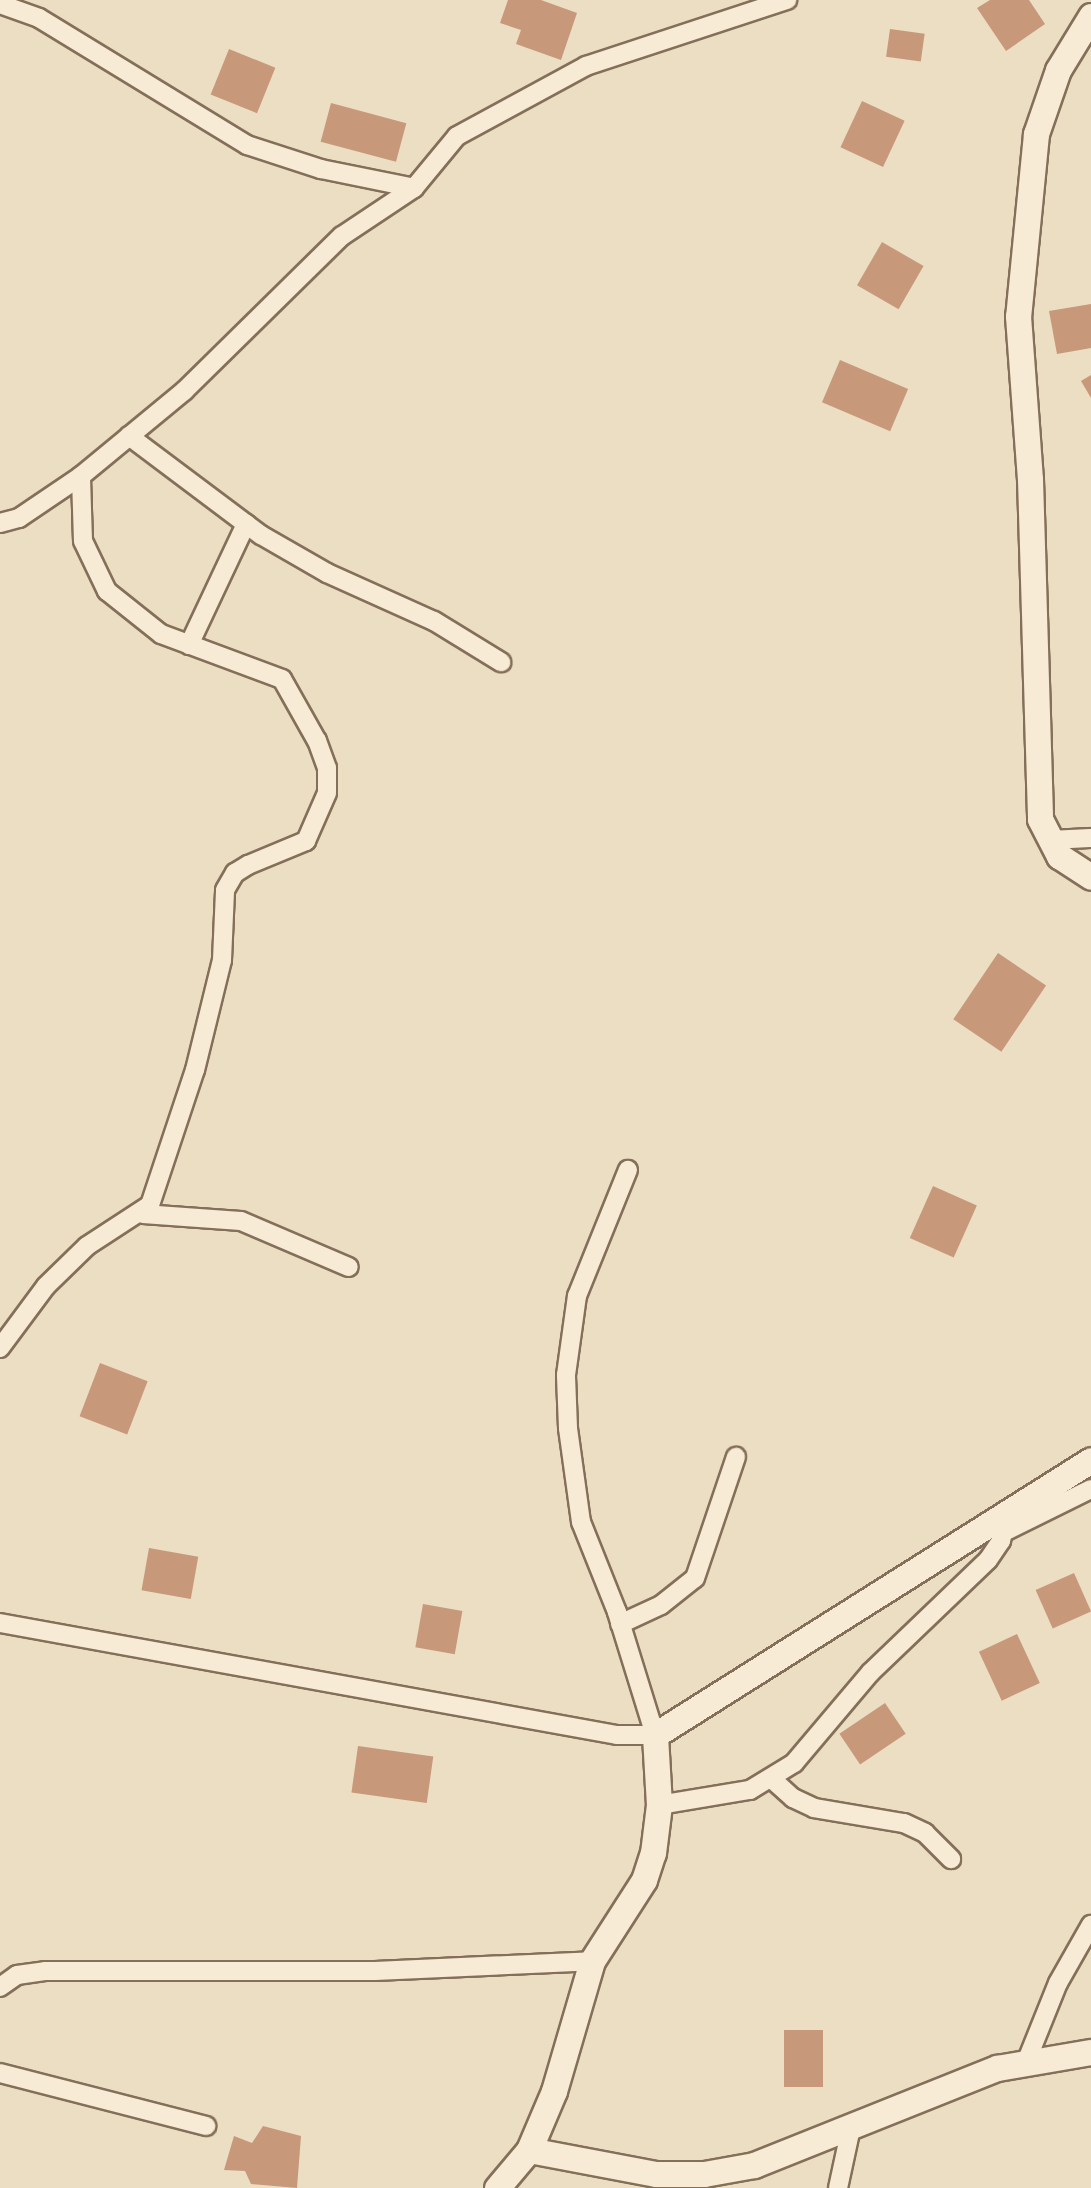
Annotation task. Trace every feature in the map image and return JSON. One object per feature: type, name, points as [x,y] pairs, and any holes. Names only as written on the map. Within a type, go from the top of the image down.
[{"type":"main road","points":[[1091,16],[1058,70],[1036,134],[1018,316],[1030,479],[1040,819],[1059,856],[1091,878]]},
{"type":"main road","points":[[497,2188],[529,2150],[554,2092],[592,1960],[644,1880],[656,1842],[660,1805],[655,1736],[1006,1523],[1091,1460]]},
{"type":"main road","points":[[529,2150],[656,2174],[704,2174],[754,2165],[1027,2060],[1091,2052]]},
{"type":"street","points":[[0,523],[19,518],[80,476],[184,391],[342,236],[414,188],[456,136],[586,66],[787,0]]},
{"type":"street","points":[[0,4],[63,31],[247,145],[321,169],[414,188]]},
{"type":"street","points":[[129,436],[246,524],[327,573],[434,621],[502,662]]},
{"type":"street","points":[[0,1348],[46,1286],[87,1246],[143,1214],[155,1195],[195,1070],[222,960],[225,890],[234,874],[248,864],[306,841],[326,793],[322,754],[282,679],[160,634],[107,590],[83,541],[80,476]]},
{"type":"street","points":[[190,645],[246,524]]},
{"type":"street","points":[[1049,840],[1091,838]]},
{"type":"street","points":[[0,1623],[617,1735],[655,1736],[620,1624],[581,1522],[568,1428],[566,1374],[577,1296],[628,1170]]},
{"type":"street","points":[[143,1214],[241,1221],[349,1267]]},
{"type":"street","points":[[620,1624],[661,1606],[695,1578],[736,1457]]},
{"type":"street","points":[[660,1805],[730,1796],[772,1780],[794,1764],[870,1674],[988,1560],[1006,1523],[1091,1488]]},
{"type":"street","points":[[772,1780],[792,1798],[814,1808],[904,1823],[924,1833],[951,1859]]},
{"type":"street","points":[[1027,2060],[1058,1983],[1091,1925]]},
{"type":"street","points":[[0,1987],[17,1975],[84,1969],[374,1971],[592,1960]]},
{"type":"street","points":[[0,2073],[206,2126]]},
{"type":"street","points":[[838,2188],[852,2128]]},
{"type":"building","points":[[508,0],[541,0],[577,13],[561,60],[516,44],[521,30],[500,23]]},
{"type":"building","points":[[990,0],[1029,0],[1045,24],[1006,51],[977,8]]},
{"type":"building","points":[[890,29],[925,34],[921,62],[886,57]]},
{"type":"building","points":[[229,49],[275,68],[257,113],[211,94]]},
{"type":"building","points":[[862,101],[905,121],[883,167],[840,147]]},
{"type":"building","points":[[331,103],[406,123],[396,162],[321,142]]},
{"type":"building","points":[[882,242],[924,266],[899,309],[857,285]]},
{"type":"building","points":[[1091,304],[1091,348],[1057,354],[1049,311]]},
{"type":"building","points":[[840,360],[908,389],[890,431],[822,402]]},
{"type":"building","points":[[1091,375],[1091,398],[1081,381]]},
{"type":"building","points":[[998,953],[1046,985],[1001,1052],[953,1019]]},
{"type":"building","points":[[933,1186],[977,1206],[954,1258],[910,1238]]},
{"type":"building","points":[[100,1363],[148,1381],[127,1434],[80,1416]]},
{"type":"building","points":[[149,1548],[198,1557],[191,1599],[142,1590]]},
{"type":"building","points":[[1074,1573],[1091,1611],[1053,1628],[1036,1590]]},
{"type":"building","points":[[423,1604],[462,1611],[455,1654],[415,1647]]},
{"type":"building","points":[[1017,1634],[1040,1683],[1002,1701],[979,1652]]},
{"type":"building","points":[[885,1703],[906,1734],[860,1764],[839,1734]]},
{"type":"building","points":[[358,1746],[433,1757],[427,1803],[351,1793]]},
{"type":"building","points":[[784,2030],[823,2030],[823,2087],[784,2087]]},
{"type":"building","points":[[263,2126],[301,2136],[297,2188],[251,2184],[245,2171],[224,2170],[234,2136],[252,2143]]}]
